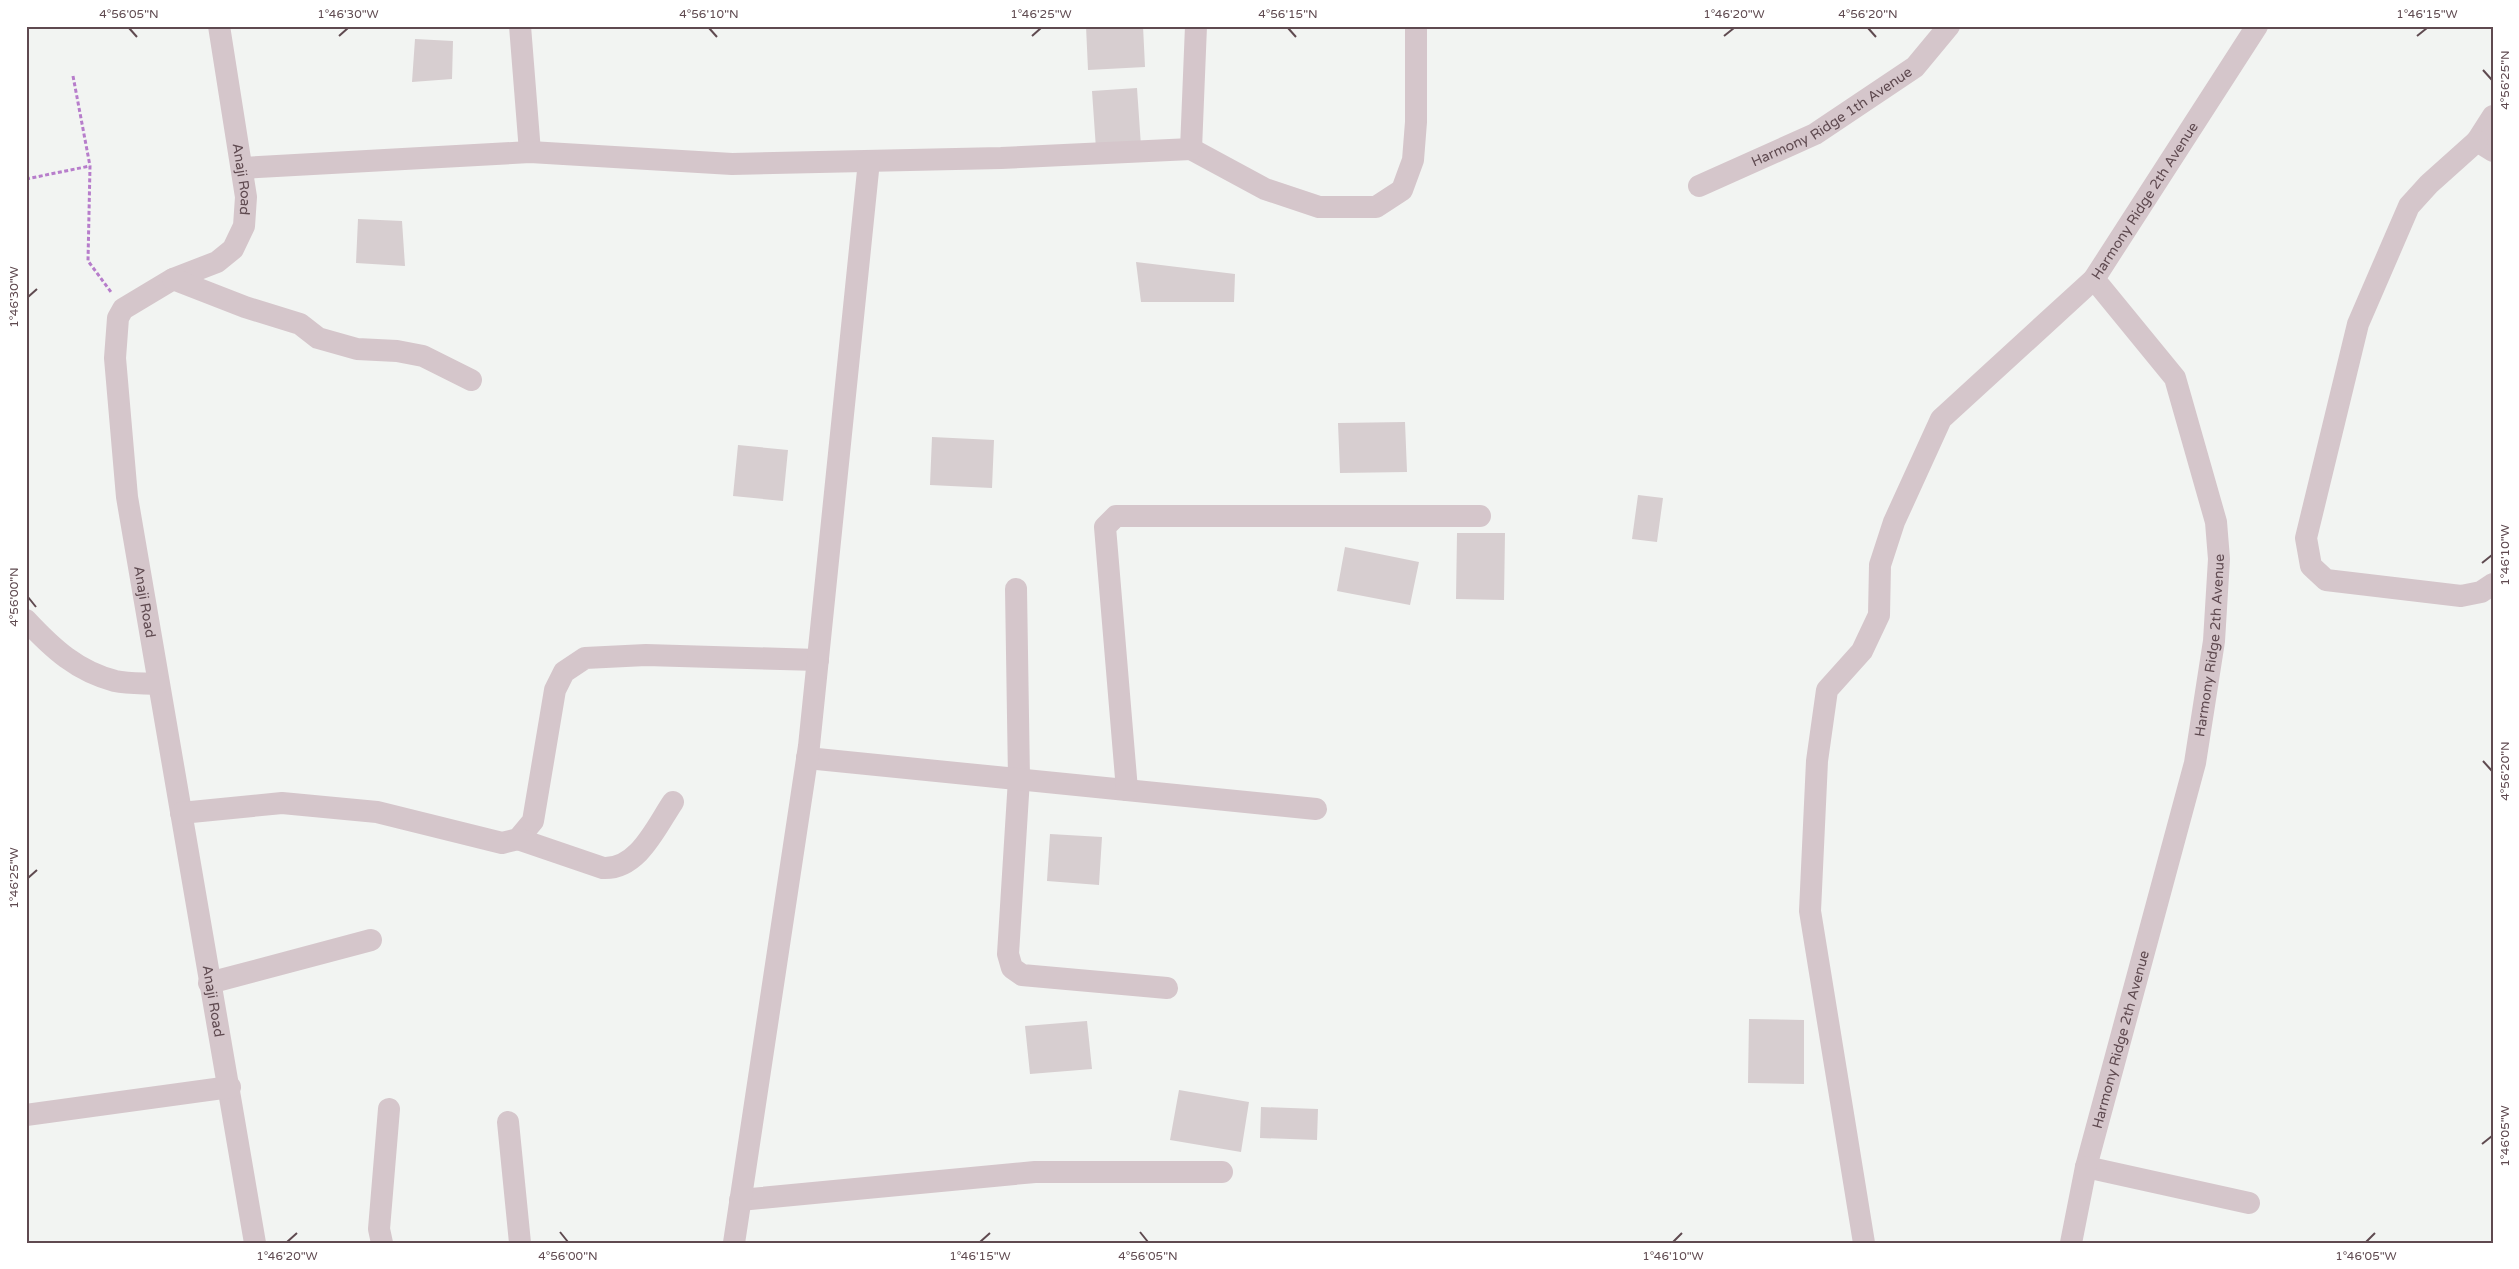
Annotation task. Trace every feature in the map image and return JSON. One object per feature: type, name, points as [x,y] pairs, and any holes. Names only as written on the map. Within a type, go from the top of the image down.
[{"type":"street","name":"Anaji Road","points":[[219,26],[246,197],[244,226],[233,249],[217,262],[173,279],[123,309],[118,318],[115,358],[127,496],[209,983],[230,1087],[255,1243]]},
{"type":"street","points":[[520,26],[530,152]]},
{"type":"street","points":[[1191,149],[1196,26]]},
{"type":"street","points":[[242,168],[530,152],[732,164],[1191,149],[1265,189],[1319,208],[1376,207],[1402,190],[1413,160],[1416,122],[1416,26]]},
{"type":"street","name":"Harmony Ridge 1th Avenue","points":[[1699,186],[1815,134],[1915,67],[1949,26]]},
{"type":"street","name":"Harmony Ridge 2th Avenue","points":[[2071,1243],[2086,1167],[2195,763],[2214,641],[2219,559],[2216,522],[2175,378],[2094,279],[2257,26]]},
{"type":"street","points":[[2493,116],[2485,146],[2429,184],[2409,206],[2385,260],[2358,324],[2306,538],[2311,566],[2326,580],[2461,596],[2480,592],[2493,584]]},
{"type":"street","points":[[734,1243],[806,758],[818,660],[869,161]]},
{"type":"street","points":[[173,279],[245,307],[300,324],[318,338],[357,349],[397,351],[423,356],[471,380]]},
{"type":"street","points":[[1864,1243],[1810,912],[1818,761],[1826,690],[1862,651],[1879,615],[1880,565],[1894,522],[1941,419],[2094,279]]},
{"type":"street","points":[[1127,790],[1105,527],[1116,516],[1480,516]]},
{"type":"street","points":[[1016,588],[1019,779],[1008,954],[1012,968],[1022,975],[1167,988]]},
{"type":"street","points":[[26,620],[46,642],[82,670],[117,681],[158,684]]},
{"type":"street","points":[[518,839],[533,821],[555,690],[564,672],[585,658],[646,654],[818,660]]},
{"type":"street","points":[[806,758],[1316,809]]},
{"type":"street","points":[[180,813],[282,803],[377,812],[502,843],[518,839],[612,869],[634,859],[673,802]]},
{"type":"street","points":[[209,983],[371,940]]},
{"type":"street","points":[[26,1115],[230,1087]]},
{"type":"street","points":[[382,1243],[379,1228],[389,1109]]},
{"type":"street","points":[[508,1122],[520,1243]]},
{"type":"street","points":[[2086,1167],[2249,1203]]},
{"type":"street","points":[[740,1200],[1035,1172],[1222,1172]]},
{"type":"path","points":[[73,76],[90,166],[88,262],[123,309]]},
{"type":"path","points":[[26,179],[90,166]]},
{"type":"building","points":[[1086,26],[1143,26],[1145,67],[1088,70]]},
{"type":"building","points":[[415,39],[453,41],[452,79],[412,82]]},
{"type":"building","points":[[1137,88],[1141,146],[1096,149],[1092,91]]},
{"type":"building","points":[[358,219],[402,221],[405,266],[356,263]]},
{"type":"building","points":[[1136,262],[1235,274],[1234,302],[1141,302]]},
{"type":"building","points":[[1405,422],[1407,472],[1340,473],[1338,423]]},
{"type":"building","points":[[932,437],[994,440],[992,488],[930,485]]},
{"type":"building","points":[[738,445],[788,450],[783,501],[733,496]]},
{"type":"building","points":[[1638,495],[1663,498],[1657,542],[1632,539]]},
{"type":"building","points":[[1457,533],[1505,533],[1504,600],[1456,599]]},
{"type":"building","points":[[1345,547],[1419,562],[1410,605],[1337,591]]},
{"type":"building","points":[[1050,834],[1102,837],[1099,885],[1047,881]]},
{"type":"building","points":[[1749,1019],[1804,1020],[1804,1084],[1748,1083]]},
{"type":"building","points":[[1087,1021],[1092,1069],[1030,1074],[1025,1026]]},
{"type":"building","points":[[1179,1090],[1249,1102],[1241,1152],[1170,1140]]},
{"type":"building","points":[[1261,1107],[1318,1109],[1317,1140],[1260,1138]]}]
